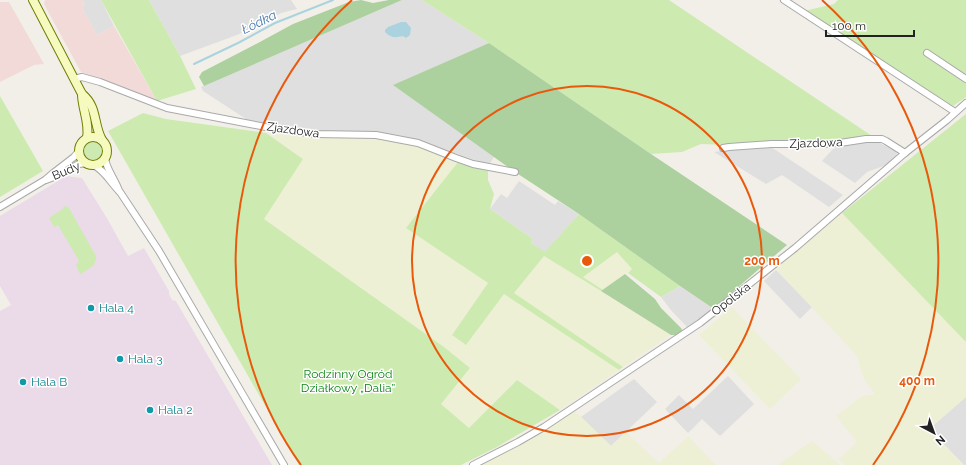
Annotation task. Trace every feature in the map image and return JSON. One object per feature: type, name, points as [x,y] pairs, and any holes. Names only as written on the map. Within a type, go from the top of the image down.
[{"type":"street","points":[[33,0],[82,94],[91,106],[98,132],[107,151],[106,163],[120,192]]},
{"type":"street","points":[[784,0],[955,112]]},
{"type":"street","points":[[927,53],[966,79]]},
{"type":"street","name":"Zjazdowa","points":[[74,79],[82,77],[100,82],[167,108],[271,128],[316,134],[376,135],[418,143],[473,164],[515,172]]},
{"type":"street","points":[[82,94],[82,101],[87,121],[87,138]]},
{"type":"street","name":"Opolska","points":[[473,465],[544,427],[700,323],[795,248],[905,153],[966,103]]},
{"type":"street","points":[[102,140],[93,137],[87,138],[80,145],[79,151],[82,160],[100,169],[120,192],[159,251],[284,465]]},
{"type":"street","name":"Zjazdowa","points":[[723,148],[771,144],[840,143],[866,139],[882,139],[905,153]]},
{"type":"street","name":"Budy","points":[[0,207],[45,180],[74,157],[79,151]]},
{"type":"street","points":[[90,164],[102,162],[106,157]]},
{"type":"street","name":"Budy","points":[[45,180],[54,178],[79,164],[90,164]]},
{"type":"shaded area","points":[[45,0],[82,0],[85,5],[82,7],[97,35],[114,26],[157,101],[81,72],[44,4]]},
{"type":"shaded area","points":[[82,0],[101,0],[114,26],[97,35],[82,7],[85,5]]},
{"type":"shaded area","points":[[149,0],[291,0],[297,9],[281,13],[237,35],[180,56]]},
{"type":"shaded area","points":[[402,0],[422,0],[489,43],[394,85],[494,157],[489,165],[414,139],[398,135],[337,131],[317,133],[287,126],[249,121],[203,91],[201,87]]},
{"type":"shaded area","points":[[0,2],[9,2],[44,64],[34,65],[0,82]]},
{"type":"shaded area","points":[[876,141],[895,151],[897,153],[896,156],[887,165],[867,172],[855,183],[822,161],[833,149],[853,143]]},
{"type":"shaded area","points":[[771,147],[843,195],[829,207],[782,175],[766,184],[714,152],[743,148]]},
{"type":"shaded area","points":[[66,176],[82,178],[128,256],[144,248],[169,291],[172,300],[176,301],[272,465],[0,465],[0,311],[11,305],[0,286],[0,216]]},
{"type":"shaded area","points":[[519,181],[555,205],[558,201],[579,214],[545,253],[531,243],[533,239],[490,209],[501,194],[507,198]]},
{"type":"shaded area","points":[[776,270],[812,307],[800,319],[764,281]]},
{"type":"shaded area","points":[[680,286],[714,309],[688,328],[661,297]]},
{"type":"shaded area","points":[[728,376],[754,404],[720,436],[702,419],[688,433],[665,409],[679,395],[693,409]]},
{"type":"shaded area","points":[[634,379],[657,402],[611,446],[581,417]]},
{"type":"shaded area","points":[[966,397],[966,465],[964,465],[929,429]]},
{"type":"green space","points":[[101,0],[149,0],[180,56],[196,89],[157,101]]},
{"type":"green space","points":[[361,0],[373,3],[389,0],[402,0],[204,86],[199,77],[202,72],[293,24],[349,2]]},
{"type":"green space","points":[[422,0],[669,0],[872,136],[823,142],[767,141],[727,145],[701,144],[682,152],[651,154],[489,43]]},
{"type":"green space","points":[[838,0],[966,0],[966,97],[953,106],[804,11],[834,4]]},
{"type":"green space","points":[[489,43],[787,245],[714,309],[579,214],[515,172],[393,85]]},
{"type":"green space","points":[[0,96],[43,171],[0,197]]},
{"type":"green space","name":"Rodzinny Ogród Działkowy „Dalia”","points":[[143,113],[166,119],[266,133],[303,159],[264,219],[444,347],[470,368],[441,404],[469,428],[517,380],[560,410],[497,447],[461,465],[299,465],[108,131]]},
{"type":"green space","points":[[966,114],[966,342],[842,213]]},
{"type":"green space","points":[[266,133],[315,137],[376,138],[414,145],[458,162],[407,228],[488,283],[452,335],[466,345],[504,294],[619,370],[560,410],[517,380],[469,428],[441,404],[470,368],[444,347],[264,219],[303,159]]},
{"type":"green space","points":[[93,142],[99,145],[102,151],[99,157],[93,160],[87,157],[84,151],[87,145]]},
{"type":"green space","points":[[458,162],[488,171],[488,180],[494,194],[490,209],[533,239],[531,243],[545,252],[579,214],[680,286],[661,297],[628,273],[632,269],[617,252],[583,277],[603,290],[601,291],[544,256],[514,293],[623,367],[619,370],[504,294],[466,345],[452,335],[488,283],[406,228]]},
{"type":"green space","points":[[66,206],[69,208],[96,256],[94,264],[82,274],[80,274],[76,265],[79,261],[58,225],[54,227],[49,218],[64,208],[63,207]]},
{"type":"green space","points":[[842,213],[966,342],[966,397],[929,429],[964,465],[845,465],[839,459],[857,442],[836,416],[862,396],[875,394],[863,377],[857,356],[776,269]]},
{"type":"green space","points":[[617,251],[632,269],[603,290],[583,277]]},
{"type":"green space","points":[[544,256],[671,335],[623,367],[513,293]]},
{"type":"green space","points":[[625,274],[655,299],[661,308],[683,331],[677,335],[671,335],[601,291]]},
{"type":"green space","points":[[732,307],[801,379],[770,409],[699,335]]},
{"type":"green space","points":[[575,411],[611,446],[626,432],[659,463],[688,436],[716,465],[480,465]]},
{"type":"green space","points":[[812,441],[840,465],[778,465]]},
{"type":"water","points":[[401,22],[406,22],[411,28],[410,35],[406,38],[403,36],[391,36],[385,32],[388,27]]},
{"type":"waterway","name":"Łódka","points":[[194,64],[275,23],[333,0]]},
{"type":"place","name":"Hala 4","points":[[91,308]]},
{"type":"place","name":"Hala 3","points":[[120,359]]},
{"type":"place","name":"Hala B","points":[[23,382]]},
{"type":"place","name":"Hala 2","points":[[150,410]]}]
